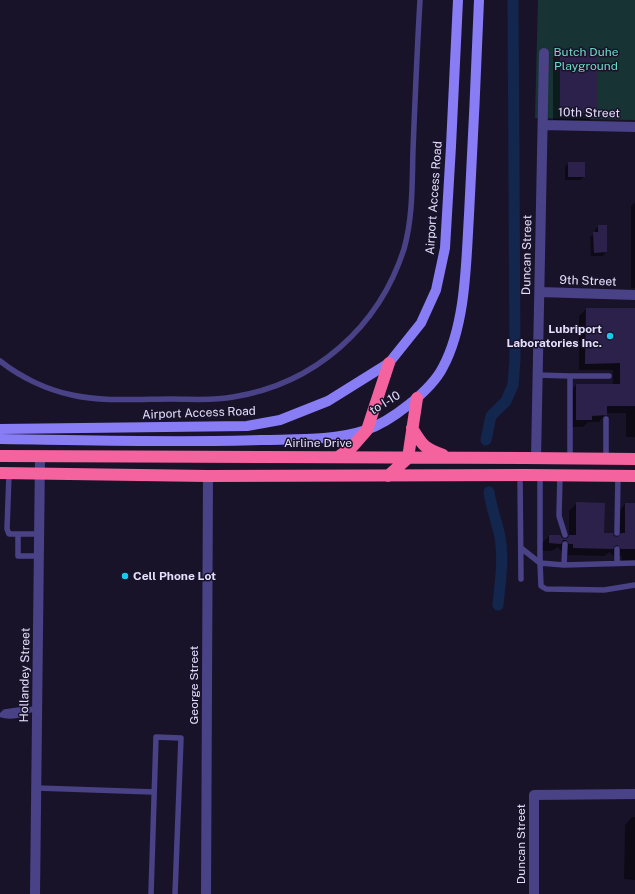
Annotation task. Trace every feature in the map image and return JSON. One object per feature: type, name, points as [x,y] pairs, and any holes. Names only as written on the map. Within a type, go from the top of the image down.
[{"type":"highway","points":[[338,457],[354,446],[366,430],[389,363]]},
{"type":"highway","points":[[388,476],[408,458],[417,398]]},
{"type":"highway","points":[[412,428],[419,440],[427,449],[450,458]]},
{"type":"highway","name":"Airline Drive","points":[[0,456],[536,458],[635,460]]},
{"type":"highway","points":[[4,474],[208,476],[635,476]]},
{"type":"street","name":"Airport Access Road","points":[[0,429],[247,426],[280,420],[328,401],[389,363],[421,323],[436,290],[445,248],[458,0]]},
{"type":"street","points":[[417,398],[443,369],[452,346],[462,307],[470,185],[479,0]]},
{"type":"street","name":"Duncan Street","points":[[536,458],[544,53]]},
{"type":"street","name":"10th Street","points":[[543,125],[635,127]]},
{"type":"street","name":"9th Street","points":[[540,292],[635,295]]},
{"type":"street","name":"to I-10","points":[[366,430],[394,416],[417,398]]},
{"type":"street","name":"Airport Access Road","points":[[0,439],[239,441],[334,437],[366,430]]},
{"type":"street","name":"Hollandey Street","points":[[35,894],[40,456]]},
{"type":"street","name":"George Street","points":[[206,894],[208,476]]},
{"type":"street","name":"Duncan Street","points":[[534,894],[534,795],[635,794]]},
{"type":"lane","points":[[0,361],[22,376],[56,391],[73,396],[102,398],[232,398],[256,393],[288,381],[310,370],[340,348],[364,324],[380,301],[394,273],[404,248],[409,224],[412,188],[420,0]]},
{"type":"lane","points":[[538,375],[609,376]]},
{"type":"lane","points":[[570,376],[570,459]]},
{"type":"lane","points":[[606,419],[606,459]]},
{"type":"lane","points":[[4,474],[7,529],[9,534],[39,534]]},
{"type":"lane","points":[[520,475],[521,579]]},
{"type":"lane","points":[[540,475],[541,586],[546,589],[604,590],[635,585]]},
{"type":"lane","points":[[560,475],[559,516],[565,535]]},
{"type":"lane","points":[[617,533],[618,476]]},
{"type":"lane","points":[[18,534],[18,556],[39,556]]},
{"type":"lane","points":[[564,565],[565,544]]},
{"type":"lane","points":[[521,548],[540,563],[564,565],[635,563]]},
{"type":"lane","points":[[617,549],[617,563]]},
{"type":"lane","points":[[1,715],[5,712],[18,710],[21,712],[38,708]]},
{"type":"lane","points":[[151,894],[156,737],[181,738],[176,894]]},
{"type":"lane","points":[[37,788],[154,792]]},
{"type":"green space","name":"Butch Duhe Playground","points":[[538,0],[635,0],[635,120],[535,118]]},
{"type":"building","points":[[560,49],[598,49],[598,113],[560,113]]},
{"type":"building","points":[[568,162],[585,162],[585,177],[568,177]]},
{"type":"building","points":[[598,225],[607,225],[607,252],[594,253],[593,232],[598,232]]},
{"type":"building","name":"Lubriport Laboratories Inc.","points":[[586,308],[635,308],[635,406],[607,406],[607,415],[592,416],[592,420],[576,420],[576,384],[620,384],[620,363],[585,364]]},
{"type":"building","points":[[576,502],[605,503],[604,533],[613,533],[614,536],[617,537],[621,533],[625,533],[625,503],[635,503],[635,549],[621,549],[617,545],[613,549],[573,548],[573,544],[569,544],[566,540],[563,540],[561,544],[549,543],[549,535],[560,535],[564,539],[568,538],[569,535],[576,535]]},
{"type":"waterway","points":[[486,440],[491,416],[506,401],[513,385],[515,359],[513,0]]},
{"type":"waterway","points":[[489,492],[499,531],[502,554],[498,605]]},
{"type":"place","name":"Lubriport Laboratories Inc.","points":[[610,336]]},
{"type":"place","name":"Cell Phone Lot","points":[[125,576]]}]
